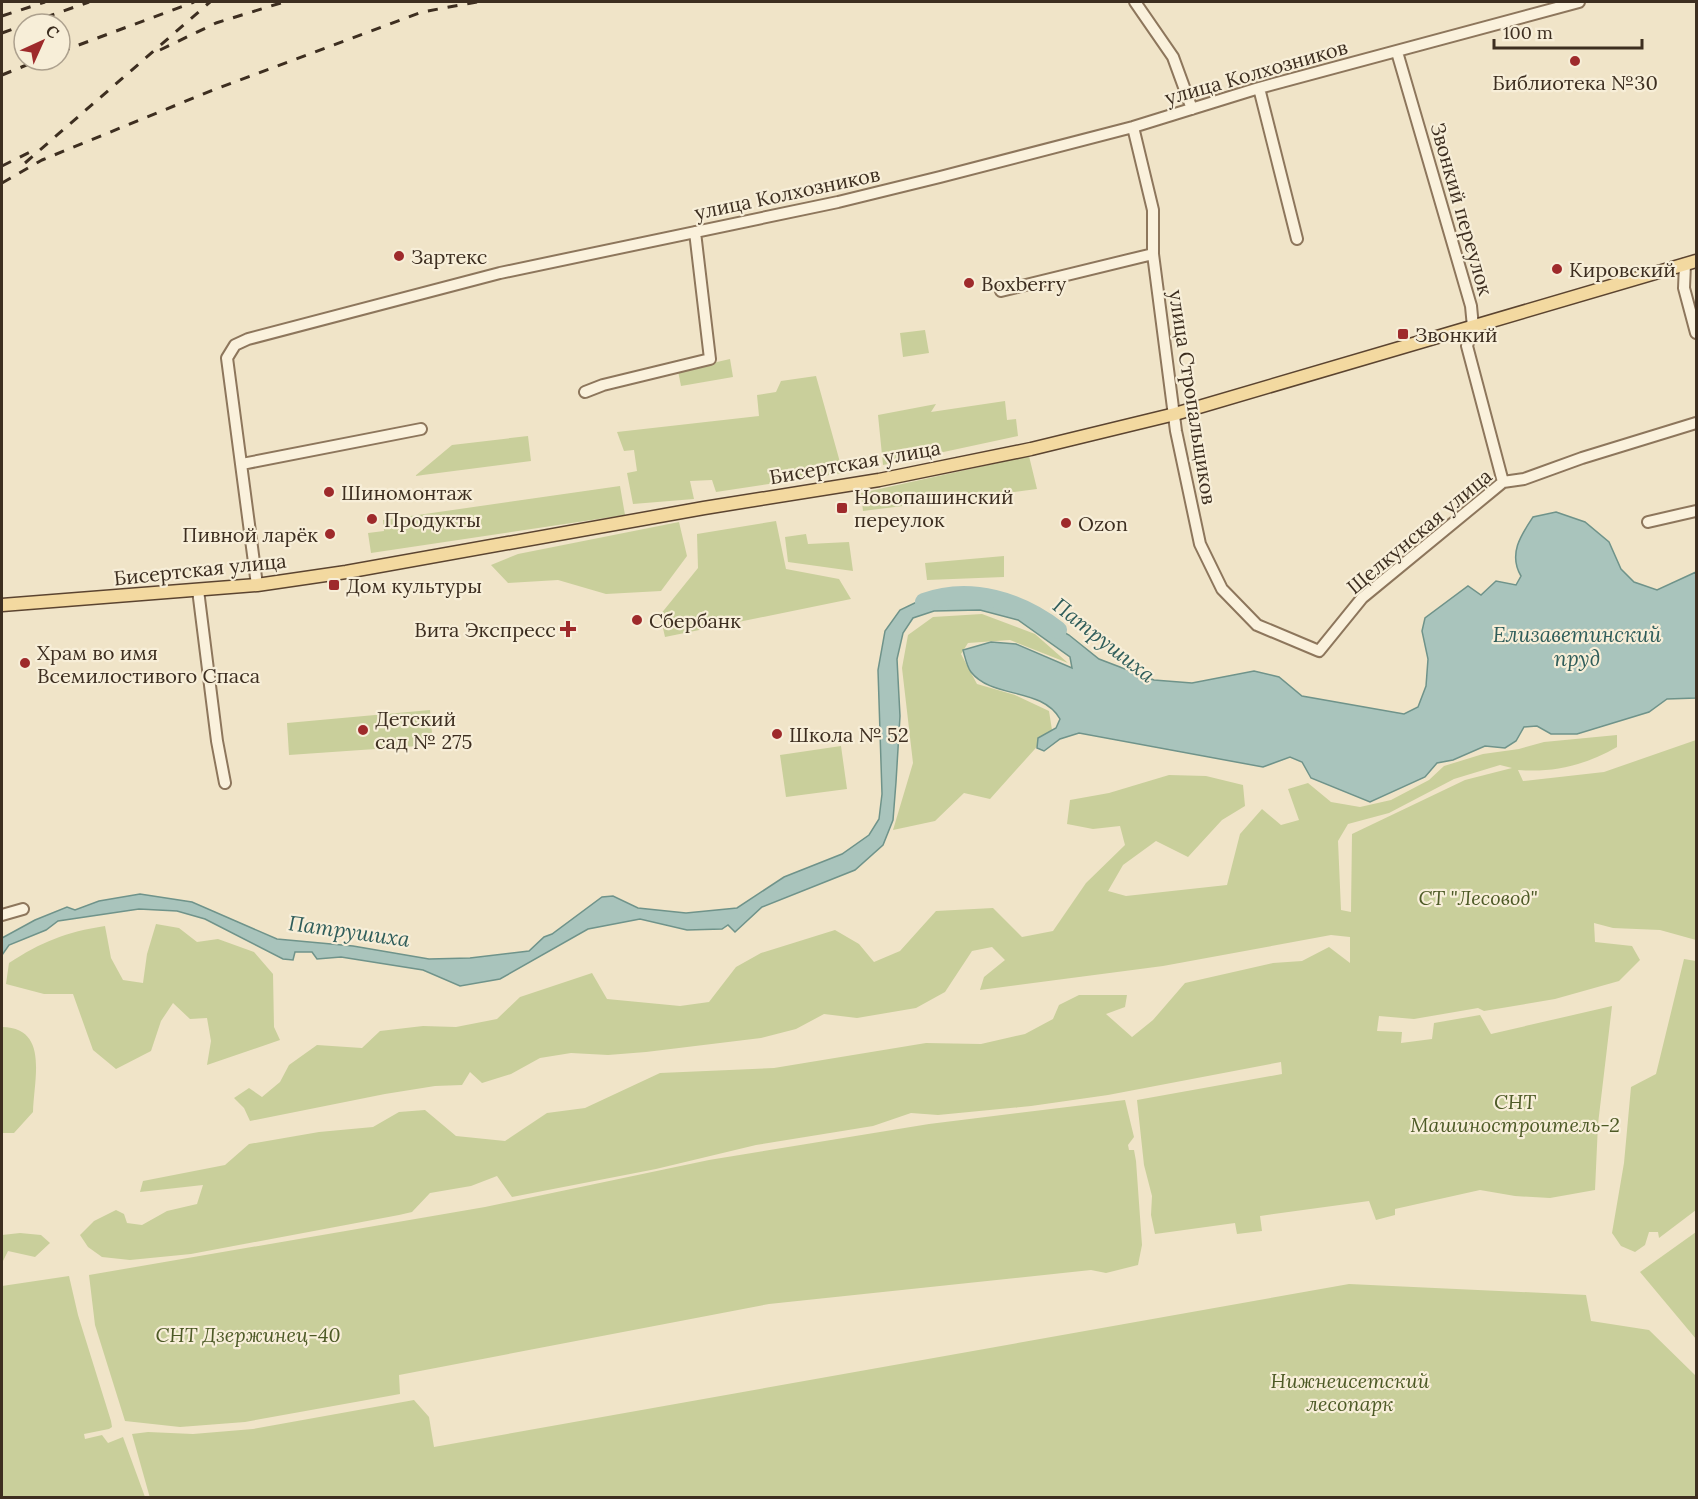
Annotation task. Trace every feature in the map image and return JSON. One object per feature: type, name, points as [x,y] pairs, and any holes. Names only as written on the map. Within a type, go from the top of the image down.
[{"type":"main road","name":"Бисертская улица","points":[[2,605],[257,585],[433,558],[704,508],[879,480],[1031,449],[1175,414],[1691,262]]},
{"type":"street","points":[[1135,2],[1173,57],[1192,109]]},
{"type":"street","name":"улица Колхозников","points":[[257,585],[227,358],[235,345],[248,339],[500,273],[838,202],[1132,127],[1259,88],[1579,2]]},
{"type":"street","name":"Звонкий переулок","points":[[1397,52],[1471,306],[1473,327],[1467,346],[1503,482]]},
{"type":"street","points":[[1259,88],[1297,239]]},
{"type":"street","name":"улица Стропальщиков","points":[[1132,127],[1153,210],[1153,254],[1176,432],[1200,544],[1222,589],[1257,625],[1319,651]]},
{"type":"street","points":[[585,392],[603,385],[710,359],[695,232]]},
{"type":"street","points":[[1001,291],[1153,254]]},
{"type":"street","points":[[1691,262],[1684,288],[1696,333]]},
{"type":"street","name":"Щелкунская улица","points":[[1319,651],[1362,598],[1503,482],[1524,479],[1582,458],[1696,423]]},
{"type":"street","points":[[242,464],[421,429]]},
{"type":"street","points":[[1648,522],[1696,511]]},
{"type":"street","points":[[198,590],[217,741],[225,783]]},
{"type":"street","points":[[2,915],[22,909]]},
{"type":"green space","points":[[925,330],[929,353],[903,357],[900,333]]},
{"type":"green space","points":[[730,359],[733,377],[681,386],[678,371]]},
{"type":"green space","points":[[816,376],[843,473],[716,492],[712,480],[690,481],[694,499],[633,504],[627,473],[637,471],[634,450],[624,451],[617,432],[759,416],[757,395],[776,392],[781,381]]},
{"type":"green space","points":[[1005,401],[1007,420],[1016,419],[1018,436],[883,465],[878,415],[936,404],[931,412]]},
{"type":"green space","points":[[528,436],[531,461],[415,476],[452,445]]},
{"type":"green space","points":[[1029,456],[1037,489],[863,511],[861,493]]},
{"type":"green space","points":[[620,486],[625,515],[371,553],[368,533],[384,531],[383,520]]},
{"type":"green space","points":[[776,521],[786,569],[839,579],[851,599],[665,637],[660,615],[698,568],[697,534]]},
{"type":"green space","points":[[679,522],[687,556],[661,591],[606,594],[558,580],[508,583],[491,565],[518,554]]},
{"type":"green space","points":[[806,534],[808,544],[849,542],[853,571],[788,562],[785,537]]},
{"type":"green space","points":[[1004,556],[1004,577],[927,580],[925,563]]},
{"type":"green space","points":[[982,614],[1035,634],[1068,663],[1010,640],[968,643],[961,654],[977,684],[1015,695],[1049,711],[1052,730],[990,799],[964,793],[935,821],[893,830],[913,763],[902,668],[908,635],[933,617]]},
{"type":"green space","points":[[430,710],[433,745],[289,755],[287,723]]},
{"type":"green space","points":[[1617,735],[1617,747],[1593,759],[1557,769],[1518,770],[1523,781],[1604,772],[1696,740],[1696,940],[1660,930],[1613,928],[1594,923],[1595,942],[1632,946],[1640,960],[1619,981],[1555,999],[1484,1011],[1478,1008],[1414,1019],[1379,1016],[1377,1031],[1402,1032],[1401,1043],[1432,1039],[1434,1023],[1480,1015],[1491,1034],[1612,1006],[1598,1124],[1595,1190],[1550,1198],[1515,1196],[1480,1190],[1395,1209],[1395,1215],[1376,1220],[1369,1201],[1260,1216],[1262,1231],[1237,1234],[1235,1223],[1155,1234],[1151,1215],[1152,1196],[1144,1165],[1137,1100],[1282,1074],[1281,1062],[1108,1095],[1031,1106],[938,1115],[911,1113],[873,1126],[756,1145],[656,1169],[512,1197],[497,1176],[471,1186],[430,1193],[412,1212],[191,1254],[130,1260],[102,1257],[88,1247],[80,1235],[94,1221],[116,1210],[124,1214],[127,1223],[142,1225],[167,1211],[197,1204],[203,1185],[140,1192],[143,1181],[225,1165],[249,1144],[319,1132],[373,1127],[399,1112],[425,1110],[456,1136],[505,1141],[547,1113],[585,1108],[660,1073],[774,1068],[926,1043],[981,1044],[1025,1034],[1053,1019],[1059,1005],[1079,995],[1127,995],[1125,1007],[1106,1014],[1132,1037],[1153,1020],[1185,983],[1273,963],[1302,961],[1329,947],[1350,963],[1350,937],[1331,935],[1163,966],[980,990],[984,977],[1005,960],[992,947],[972,951],[945,992],[916,1008],[857,1018],[824,1014],[796,1029],[761,1038],[646,1052],[608,1055],[571,1053],[540,1058],[511,1074],[482,1083],[470,1072],[462,1085],[435,1086],[385,1094],[250,1121],[244,1108],[234,1098],[249,1088],[262,1097],[280,1082],[289,1065],[317,1045],[362,1048],[380,1031],[423,1026],[456,1027],[497,1019],[520,997],[592,973],[607,999],[680,1006],[709,1002],[736,967],[761,953],[835,930],[859,944],[874,962],[900,951],[936,911],[993,908],[1022,937],[1053,931],[1086,883],[1125,845],[1120,826],[1093,829],[1067,824],[1070,800],[1109,793],[1169,775],[1206,776],[1243,785],[1245,806],[1222,820],[1188,857],[1156,841],[1123,865],[1108,891],[1126,896],[1227,885],[1240,834],[1262,809],[1281,825],[1299,820],[1288,789],[1308,783],[1331,802],[1360,807],[1391,800],[1429,780],[1444,766],[1483,754],[1519,749],[1544,742]],"holes":[[[1500,765],[1512,768],[1465,780],[1352,834],[1351,912],[1341,910],[1338,841],[1348,824],[1389,813],[1454,779]]]},
{"type":"green space","points":[[841,746],[847,789],[786,797],[780,755]]},
{"type":"green space","points":[[156,924],[179,928],[197,942],[218,939],[254,952],[273,974],[274,1027],[280,1040],[207,1065],[211,1041],[207,1018],[190,1019],[173,1003],[161,1021],[151,1051],[116,1069],[93,1050],[73,994],[44,994],[6,984],[9,963],[43,944],[66,935],[105,926],[111,958],[123,980],[143,983],[147,954]]},
{"type":"green space","points":[[1684,959],[1696,961],[1696,1210],[1659,1238],[1658,1232],[1649,1232],[1645,1245],[1635,1252],[1621,1246],[1612,1233],[1624,1163],[1631,1087],[1656,1074]]},
{"type":"green space","points":[[2,1027],[17,1030],[27,1036],[33,1045],[36,1057],[33,1112],[14,1133],[2,1133]]},
{"type":"green space","name":"СНТ Дзержинец-40","points":[[1125,1100],[1134,1137],[1128,1145],[1129,1150],[1134,1150],[1136,1161],[1142,1245],[1138,1265],[1106,1273],[1091,1270],[769,1304],[399,1375],[400,1394],[245,1422],[180,1427],[125,1421],[95,1325],[89,1275],[485,1207],[709,1160],[929,1124]]},
{"type":"green space","points":[[1696,1232],[1696,1339],[1640,1272]]},
{"type":"green space","points":[[20,1233],[41,1235],[50,1243],[35,1257],[8,1251],[2,1263],[2,1235]]},
{"type":"green space","points":[[69,1276],[78,1315],[112,1427],[84,1434],[85,1439],[102,1435],[108,1443],[123,1437],[145,1497],[2,1497],[2,1286]]},
{"type":"green space","name":"Нижнеисетский лесопарк","points":[[1349,1284],[1586,1295],[1591,1321],[1649,1330],[1696,1376],[1696,1497],[150,1498],[132,1434],[148,1432],[193,1434],[253,1429],[414,1400],[429,1417],[434,1447]]},
{"type":"water","name":"Елизаветинский пруд","points":[[1556,512],[1585,522],[1609,542],[1621,569],[1634,582],[1657,590],[1696,572],[1696,698],[1667,699],[1649,712],[1577,734],[1551,734],[1537,726],[1524,727],[1516,741],[1505,748],[1485,746],[1453,760],[1437,763],[1425,777],[1370,802],[1311,778],[1302,762],[1290,757],[1263,767],[1079,733],[1060,739],[1044,751],[1037,748],[1038,738],[1056,728],[1060,719],[1052,709],[1041,702],[991,686],[980,680],[971,672],[963,650],[991,642],[1016,644],[1072,668],[1070,657],[1018,620],[980,610],[934,611],[913,618],[903,633],[897,659],[900,716],[896,782],[893,820],[883,845],[855,870],[762,907],[735,932],[728,925],[722,929],[687,930],[640,919],[588,929],[500,979],[460,986],[423,970],[341,957],[317,959],[312,952],[295,952],[293,960],[283,959],[205,919],[177,911],[139,909],[58,921],[46,930],[9,945],[2,955],[2,938],[35,920],[67,907],[75,910],[99,901],[140,894],[192,902],[277,939],[353,946],[429,959],[470,958],[529,951],[544,937],[552,934],[602,897],[613,896],[638,908],[686,913],[737,908],[784,877],[842,854],[869,835],[879,819],[882,794],[878,670],[885,631],[900,610],[923,599],[969,594],[991,597],[1020,607],[1069,635],[1099,659],[1154,680],[1192,683],[1254,671],[1279,677],[1302,696],[1404,714],[1418,707],[1426,686],[1428,659],[1422,631],[1425,618],[1468,586],[1481,595],[1496,581],[1516,585],[1521,576],[1517,568],[1516,552],[1524,531],[1533,517]]},
{"type":"waterway","name":"Патрушиха","points":[[924,602],[959,595],[994,599],[1028,611],[1058,630]]},
{"type":"railway","points":[[2,16],[45,2]]},
{"type":"railway","points":[[60,12],[89,2]]},
{"type":"railway","points":[[72,48],[194,2]]},
{"type":"railway","points":[[25,163],[210,2]]},
{"type":"railway","points":[[160,50],[216,23],[284,2]]},
{"type":"railway","points":[[2,183],[42,160],[213,90],[422,12],[477,2]]},
{"type":"railway","points":[[2,33],[12,29]]},
{"type":"railway","points":[[2,75],[12,71]]},
{"type":"railway","points":[[2,166],[32,151]]},
{"type":"place","name":"Библиотека №30","points":[[1575,61]]},
{"type":"place","name":"Зартекс","points":[[399,256]]},
{"type":"place","name":"Кировский","points":[[1557,269]]},
{"type":"place","name":"Boxberry","points":[[969,283]]},
{"type":"place","name":"Звонкий","points":[[1403,334]]},
{"type":"place","name":"Шиномонтаж","points":[[329,492]]},
{"type":"place","name":"Новопашинский переулок","points":[[842,508]]},
{"type":"place","name":"Продукты","points":[[372,519]]},
{"type":"place","name":"Ozon","points":[[1066,523]]},
{"type":"place","name":"Пивной ларёк","points":[[330,534]]},
{"type":"place","name":"Дом культуры","points":[[334,585]]},
{"type":"place","name":"Сбербанк","points":[[637,620]]},
{"type":"place","name":"Вита Экспресс","points":[[568,629]]},
{"type":"place","name":"Храм во имя Всемилостивого Спаса","points":[[25,663]]},
{"type":"place","name":"Детский сад № 275","points":[[363,730]]},
{"type":"place","name":"Школа № 52","points":[[777,734]]},
{"type":"park label","name":"СТ \"Лесовод\"","points":[[1478,897]]},
{"type":"park label","name":"СНТ Машиностроитель-2","points":[[1515,1112]]}]
